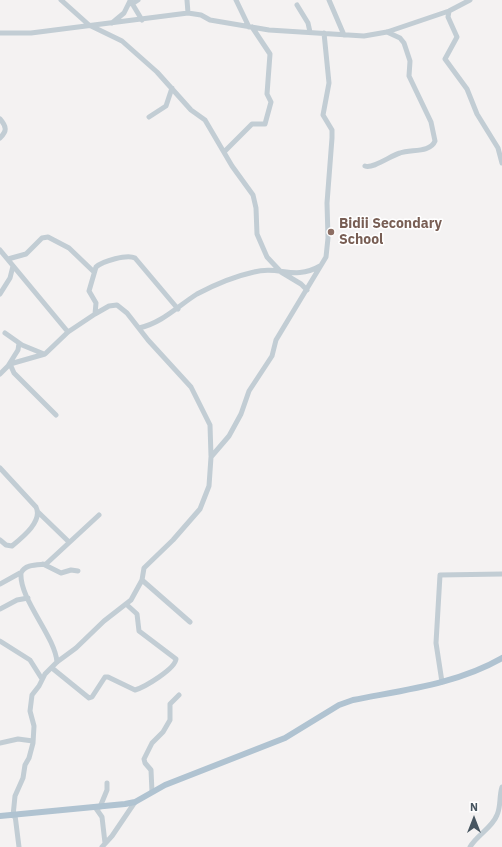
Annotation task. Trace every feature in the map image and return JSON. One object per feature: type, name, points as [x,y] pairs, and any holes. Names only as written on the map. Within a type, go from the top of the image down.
[{"type":"main road","points":[[0,816],[14,816],[135,802],[165,785],[285,738],[339,705],[353,700],[442,682],[475,672],[502,658]]},
{"type":"street","points":[[61,0],[89,25],[122,41],[172,88],[192,110],[205,120],[224,152],[253,195],[256,208],[257,234],[263,250],[281,272],[301,284],[307,290]]},
{"type":"street","points":[[112,23],[127,10],[131,2],[138,0]]},
{"type":"street","points":[[187,0],[188,13]]},
{"type":"street","points":[[224,152],[252,124],[265,124],[271,105],[267,91],[270,54],[250,27],[236,0]]},
{"type":"street","points":[[328,0],[344,35]]},
{"type":"street","points":[[0,33],[31,33],[188,13],[201,15],[210,20],[250,27],[369,36],[387,32],[449,11],[470,0]]},
{"type":"street","points":[[131,2],[142,20]]},
{"type":"street","points":[[297,4],[308,23],[310,32]]},
{"type":"street","points":[[449,11],[448,17],[457,37],[445,59],[469,94],[477,114],[498,148],[502,163]]},
{"type":"street","points":[[365,166],[374,166],[382,160],[398,153],[420,150],[431,146],[436,142],[430,122],[409,76],[410,61],[404,43],[400,38],[387,32]]},
{"type":"street","points":[[211,457],[229,436],[241,414],[249,391],[272,356],[276,340],[321,266],[327,247],[327,203],[332,150],[332,130],[323,114],[329,83],[324,33]]},
{"type":"street","points":[[149,117],[166,106],[172,88]]},
{"type":"street","points":[[0,120],[6,128],[5,134],[0,138]]},
{"type":"street","points":[[8,259],[26,254],[42,238],[48,237],[69,248],[94,272]]},
{"type":"street","points":[[0,250],[68,332]]},
{"type":"street","points":[[94,314],[96,303],[89,292],[96,267],[103,263],[134,257],[178,308]]},
{"type":"street","points":[[0,294],[10,278],[13,266]]},
{"type":"street","points":[[139,328],[161,319],[198,294],[249,273],[261,271],[299,274],[321,266]]},
{"type":"street","points":[[9,365],[44,354],[68,332],[94,314],[109,306],[117,305],[127,313],[193,391],[210,425],[211,457],[209,486],[203,503],[194,518],[148,563],[143,571],[142,580],[134,596],[76,648],[56,662],[42,679],[30,699],[30,711],[34,726],[33,741],[29,758],[25,765],[24,778],[15,796],[14,816],[19,847]]},
{"type":"street","points":[[5,333],[19,343],[44,354]]},
{"type":"street","points":[[0,374],[9,365],[18,350],[19,343]]},
{"type":"street","points":[[9,365],[14,373],[56,415]]},
{"type":"street","points":[[0,468],[36,507],[38,512],[69,542]]},
{"type":"street","points":[[0,540],[6,545],[12,546],[38,518],[38,512]]},
{"type":"street","points":[[43,564],[99,515]]},
{"type":"street","points":[[0,584],[26,568],[38,563],[62,573],[71,570],[78,571]]},
{"type":"street","points":[[20,573],[28,598],[54,651],[56,662]]},
{"type":"street","points":[[442,682],[436,643],[440,575],[502,574]]},
{"type":"street","points":[[142,580],[190,622]]},
{"type":"street","points":[[0,609],[17,600],[28,598]]},
{"type":"street","points":[[52,668],[88,698],[92,697],[104,677],[135,690],[143,687],[164,673],[176,662],[176,659],[139,632],[137,614],[126,604]]},
{"type":"street","points":[[0,641],[30,660],[42,679]]},
{"type":"street","points":[[152,792],[151,770],[145,763],[144,759],[152,743],[163,732],[170,720],[170,704],[179,695]]},
{"type":"street","points":[[0,743],[18,739],[33,741]]},
{"type":"street","points":[[104,845],[102,817],[98,807],[107,790],[107,783]]},
{"type":"street","points":[[470,847],[475,839],[498,814],[502,787]]},
{"type":"street","points":[[104,845],[135,802]]},
{"type":"place","name":"Bidii Secondary School","points":[[331,232]]}]
